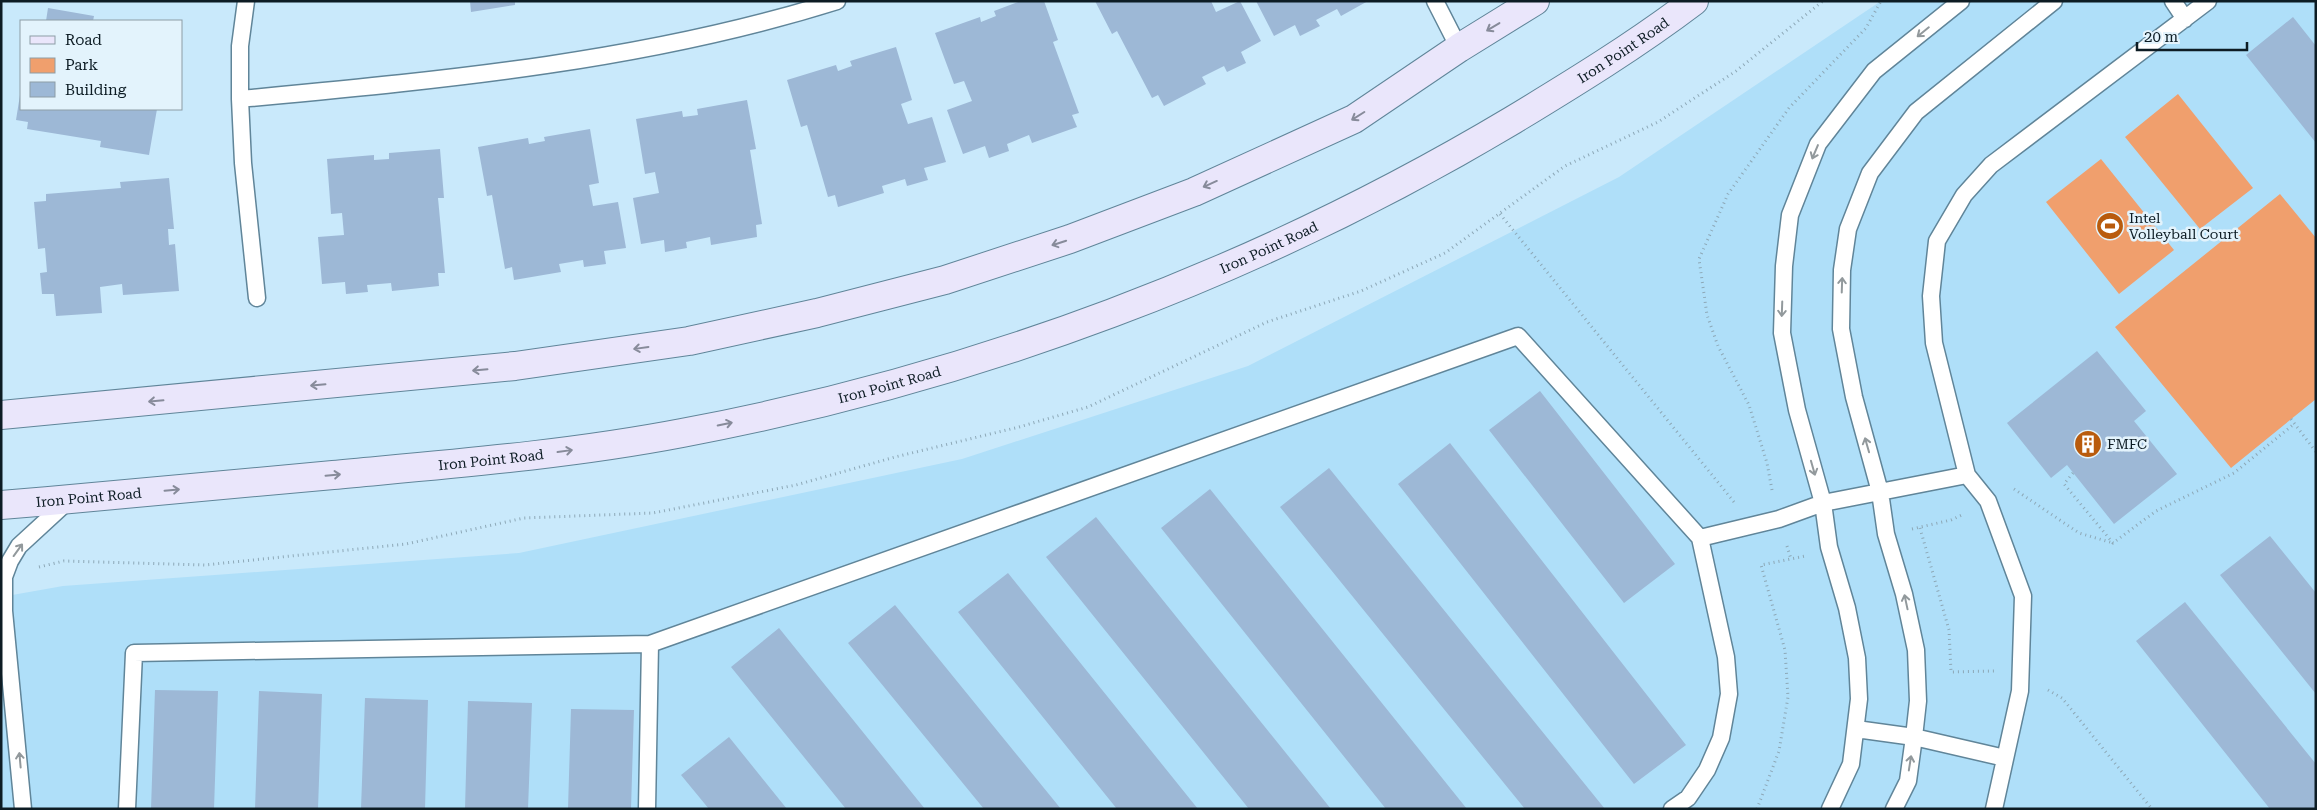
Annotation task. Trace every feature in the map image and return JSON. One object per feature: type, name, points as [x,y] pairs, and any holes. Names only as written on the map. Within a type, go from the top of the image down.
[{"type":"main road","points":[[1,415],[515,366],[689,341],[817,313],[945,280],[1070,239],[1194,192],[1354,119],[1459,48],[1535,1]]},
{"type":"main road","name":"Iron Point Road","points":[[1,505],[525,456],[680,434],[808,406],[936,372],[1061,332],[1184,285],[1344,212],[1469,146],[1574,83],[1688,4]]},
{"type":"lane","points":[[246,1],[240,46],[240,99],[243,163],[257,298]]},
{"type":"lane","points":[[240,99],[452,79],[575,62],[752,26],[837,1]]},
{"type":"lane","points":[[1435,1],[1459,48]]},
{"type":"lane","points":[[1830,809],[1851,764],[1859,699],[1857,658],[1847,608],[1829,546],[1823,503],[1797,410],[1782,333],[1784,266],[1790,215],[1818,144],[1874,70],[1961,1]]},
{"type":"lane","points":[[1894,809],[1908,781],[1918,700],[1916,650],[1904,594],[1886,534],[1880,492],[1854,397],[1841,329],[1842,270],[1848,229],[1870,173],[1916,112],[2054,1]]},
{"type":"lane","points":[[2173,1],[2185,18]]},
{"type":"lane","points":[[1994,809],[2020,691],[2023,596],[1988,501],[1967,475],[1934,343],[1931,296],[1937,241],[1964,194],[1991,165],[2208,1]]},
{"type":"lane","points":[[128,809],[134,653],[650,644],[1518,336],[1700,538],[1726,657],[1729,694],[1721,738],[1707,770],[1688,798],[1672,809]]},
{"type":"lane","points":[[1700,538],[1779,519],[1823,503],[1967,475]]},
{"type":"lane","points":[[23,809],[4,611],[4,577],[10,561],[20,546],[71,499]]},
{"type":"lane","points":[[646,809],[650,644]]},
{"type":"lane","points":[[1856,729],[1914,737],[2005,758]]},
{"type":"path","points":[[1500,214],[1734,502],[1744,499]]},
{"type":"path","points":[[2291,420],[2316,452]]},
{"type":"path","points":[[2074,473],[2064,484],[2113,543],[2156,511],[2234,473],[2294,424]]},
{"type":"path","points":[[1762,493],[1772,490],[1791,559]]},
{"type":"shaded area","points":[[1881,1],[2316,1],[2316,809],[1,809],[1,597],[63,586],[519,553],[962,459],[1248,366],[1619,177]]},
{"type":"green space","name":"Intel Volleyball Court","points":[[2178,94],[2253,188],[2200,229],[2125,137]]},
{"type":"green space","name":"Intel Volleyball Court","points":[[2101,159],[2174,250],[2119,294],[2046,202]]},
{"type":"green space","points":[[2280,194],[2316,238],[2316,399],[2231,468],[2115,327]]},
{"type":"building","points":[[470,1],[515,1],[515,5],[471,12]]},
{"type":"building","points":[[1021,1],[1044,1],[1058,40],[1053,42],[1079,113],[1072,115],[1077,127],[1032,143],[1029,135],[1007,144],[1009,151],[989,158],[985,146],[963,154],[947,110],[972,101],[964,81],[954,84],[935,33],[980,17],[981,22],[996,16],[994,11]]},
{"type":"building","points":[[1095,1],[1211,1],[1216,12],[1240,1],[1261,41],[1241,52],[1246,63],[1227,72],[1224,66],[1202,77],[1206,84],[1164,106],[1158,95],[1152,98],[1117,31],[1112,34]]},
{"type":"building","points":[[1256,1],[1368,1],[1341,16],[1337,9],[1316,20],[1320,26],[1300,36],[1295,25],[1274,36]]},
{"type":"building","points":[[48,8],[94,16],[93,20],[46,20]]},
{"type":"building","points":[[2293,17],[2316,46],[2316,143],[2246,55]]},
{"type":"building","points":[[896,47],[912,100],[901,104],[908,124],[932,117],[946,162],[924,168],[928,180],[907,186],[905,179],[882,186],[884,193],[838,207],[835,195],[828,197],[807,125],[801,127],[787,80],[836,65],[838,71],[852,66],[850,61]]},
{"type":"building","points":[[20,95],[20,110],[157,110],[149,155],[100,147],[101,141],[27,129],[28,122],[16,120]]},
{"type":"building","points":[[747,100],[756,149],[750,150],[762,224],[756,225],[757,237],[711,245],[710,237],[686,242],[687,248],[665,252],[664,240],[641,244],[633,198],[659,193],[655,172],[645,174],[636,119],[682,111],[683,117],[698,115],[697,109]]},
{"type":"building","points":[[590,129],[599,183],[589,185],[593,206],[618,202],[626,248],[604,251],[606,264],[584,267],[583,260],[559,264],[561,272],[514,280],[512,267],[505,269],[492,195],[487,196],[478,147],[528,138],[529,144],[545,141],[544,137]]},
{"type":"building","points":[[440,149],[444,198],[438,198],[445,273],[438,273],[439,286],[392,291],[391,283],[367,285],[368,292],[346,294],[345,282],[322,284],[318,237],[344,235],[342,213],[331,214],[327,159],[374,155],[374,160],[389,159],[389,153]]},
{"type":"building","points":[[169,178],[174,229],[168,229],[169,245],[175,244],[179,291],[123,295],[122,284],[100,287],[102,313],[56,316],[54,294],[42,294],[40,273],[47,272],[45,248],[38,249],[34,202],[46,201],[46,194],[121,188],[120,182]]},
{"type":"building","name":"FMFC","points":[[2097,351],[2146,411],[2134,421],[2177,474],[2114,524],[2067,465],[2051,478],[2007,423]]},
{"type":"building","points":[[1540,391],[1675,564],[1624,603],[1489,430]]},
{"type":"building","points":[[1450,443],[1686,745],[1634,784],[1398,484]]},
{"type":"building","points":[[1329,468],[1605,809],[1525,809],[1280,507]]},
{"type":"building","points":[[1210,489],[1467,809],[1386,809],[1161,528]]},
{"type":"building","points":[[1096,517],[1331,809],[1249,809],[1046,557]]},
{"type":"building","points":[[2270,536],[2316,593],[2316,694],[2220,575]]},
{"type":"building","points":[[1008,573],[1198,809],[1117,809],[958,612]]},
{"type":"building","points":[[2185,602],[2316,764],[2316,809],[2270,809],[2136,641]]},
{"type":"building","points":[[895,605],[1061,809],[984,809],[848,643]]},
{"type":"building","points":[[779,628],[925,809],[846,809],[731,667]]},
{"type":"building","points":[[155,690],[218,691],[214,809],[151,809]]},
{"type":"building","points":[[259,691],[322,694],[318,809],[255,809]]},
{"type":"building","points":[[365,698],[428,700],[425,809],[361,809]]},
{"type":"building","points":[[468,701],[532,703],[528,809],[465,809]]},
{"type":"building","points":[[571,709],[634,710],[631,809],[568,809]]},
{"type":"building","points":[[729,737],[787,809],[709,809],[681,775]]},
{"type":"place","name":"Intel Volleyball Court","points":[[2110,226]]},
{"type":"place","name":"FMFC","points":[[2088,444]]}]
